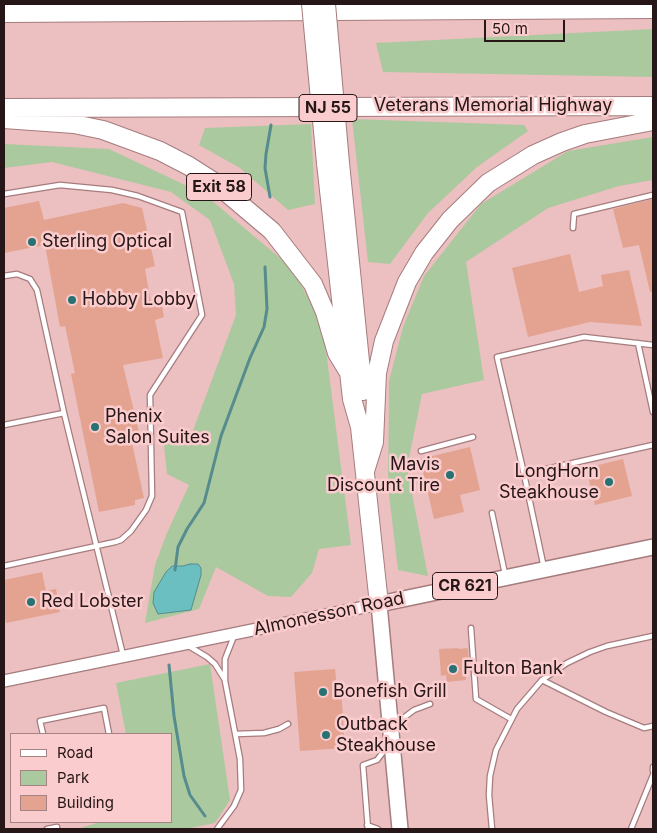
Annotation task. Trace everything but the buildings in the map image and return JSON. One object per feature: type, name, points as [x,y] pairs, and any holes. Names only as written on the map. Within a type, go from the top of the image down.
[{"type":"highway","points":[[249,11],[270,4]]},
{"type":"highway","name":"Exit 58","points":[[311,4],[333,163],[348,371],[352,399],[360,427]]},
{"type":"highway","points":[[326,4],[333,163],[363,398],[360,427],[379,604]]},
{"type":"highway","points":[[4,13],[653,9]]},
{"type":"highway","name":"Veterans Memorial Highway","points":[[4,108],[653,106]]},
{"type":"highway","name":"Exit 58","points":[[4,119],[74,124],[103,130],[160,151],[214,182],[272,231],[313,284],[325,312],[337,353],[348,371]]},
{"type":"highway","points":[[365,471],[374,442],[377,373],[384,341],[407,282],[424,253],[450,220],[488,183],[532,155],[585,134],[653,122]]},
{"type":"main road","name":"Almonesson Road","points":[[379,604],[653,547]]},
{"type":"main road","points":[[379,604],[400,829]]},
{"type":"street","name":"Almonesson Road","points":[[4,681],[379,604]]},
{"type":"lane","points":[[4,194],[60,185],[112,190],[138,196],[182,212],[202,315],[150,394],[152,496],[149,504],[131,531],[121,540],[4,566]]},
{"type":"lane","points":[[573,228],[574,214],[653,195]]},
{"type":"lane","points":[[4,276],[17,274],[30,279],[38,290],[64,413],[123,656]]},
{"type":"lane","points":[[544,570],[497,357],[584,337],[653,345]]},
{"type":"lane","points":[[638,343],[653,412]]},
{"type":"lane","points":[[4,426],[64,413]]},
{"type":"lane","points":[[422,450],[473,437]]},
{"type":"lane","points":[[524,474],[653,445]]},
{"type":"lane","points":[[492,513],[506,578]]},
{"type":"lane","points":[[471,628],[476,699],[511,719]]},
{"type":"lane","points":[[217,829],[234,806],[241,790],[241,767],[225,681],[225,659],[235,633]]},
{"type":"lane","points":[[492,829],[488,795],[490,776],[496,750],[517,709],[542,680],[567,664],[590,652],[607,646],[653,636]]},
{"type":"lane","points":[[184,644],[207,657],[215,664],[225,681]]},
{"type":"lane","points":[[542,680],[606,712],[644,728],[653,726]]},
{"type":"lane","points":[[378,829],[368,827],[363,765],[377,760],[392,741],[398,722],[414,710],[430,704]]},
{"type":"lane","points":[[43,733],[40,721],[104,708],[109,733]]},
{"type":"lane","points":[[236,734],[264,733],[279,729],[288,724]]},
{"type":"lane","points":[[631,829],[653,776]]},
{"type":"lane","points":[[47,829],[57,826]]},
{"type":"green space","points":[[653,29],[653,77],[383,72],[376,43]]},
{"type":"green space","points":[[352,119],[524,125],[528,131],[477,167],[428,213],[390,264],[368,262]]},
{"type":"green space","points":[[311,124],[315,204],[288,210],[240,168],[199,145],[205,128]]},
{"type":"green space","points":[[653,137],[653,180],[619,186],[548,208],[466,262],[484,380],[422,394],[407,468],[428,576],[398,570],[388,486],[389,381],[403,327],[424,276],[481,204],[568,151]]},
{"type":"green space","points":[[4,144],[109,149],[204,194],[293,269],[323,327],[351,545],[319,549],[312,573],[291,597],[268,596],[216,567],[199,609],[145,623],[155,565],[189,485],[167,474],[163,436],[191,436],[236,315],[234,284],[210,220],[171,192],[52,162],[4,168]]},
{"type":"green space","points":[[210,664],[230,800],[215,823],[186,829],[77,829],[97,823],[172,823],[172,733],[126,733],[116,683]]},
{"type":"water","points":[[198,564],[201,568],[201,575],[191,610],[158,614],[153,603],[154,592],[166,572],[172,566]]},
{"type":"waterway","points":[[270,197],[265,168],[271,125]]},
{"type":"waterway","points":[[175,570],[178,547],[204,503],[221,436],[250,358],[264,327],[267,309],[265,267]]},
{"type":"waterway","points":[[169,665],[174,716],[184,776],[190,795],[205,816]]},
{"type":"place","name":"Sterling Optical","points":[[32,242]]},
{"type":"place","name":"Hobby Lobby","points":[[72,300]]},
{"type":"place","name":"Phenix Salon Suites","points":[[95,427]]},
{"type":"place","name":"Mavis Discount Tire","points":[[450,475]]},
{"type":"place","name":"LongHorn Steakhouse","points":[[609,482]]},
{"type":"place","name":"Red Lobster","points":[[31,602]]},
{"type":"place","name":"Fulton Bank","points":[[453,669]]},
{"type":"place","name":"Bonefish Grill","points":[[323,692]]},
{"type":"place","name":"Outback Steakhouse","points":[[326,735]]}]
